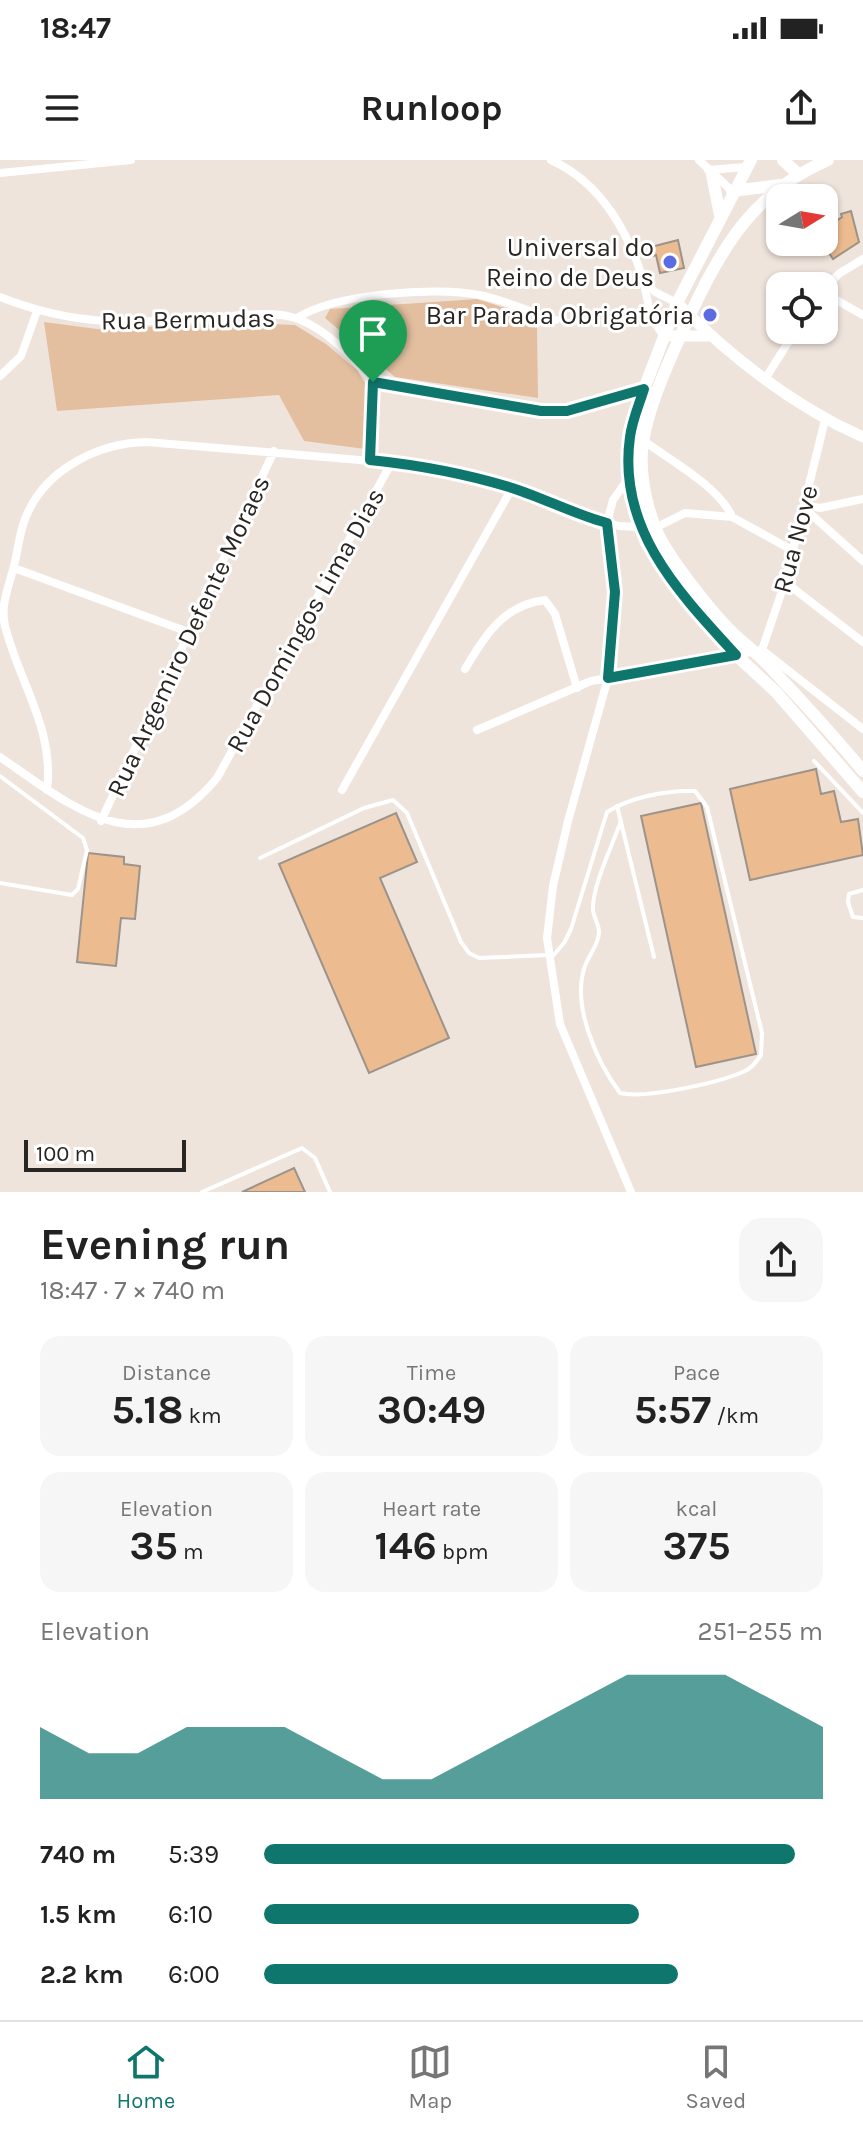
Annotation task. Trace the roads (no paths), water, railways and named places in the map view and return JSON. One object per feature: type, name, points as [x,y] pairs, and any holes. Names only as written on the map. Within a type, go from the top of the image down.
[{"type":"main road","points":[[783,160],[797,173]]},
{"type":"main road","points":[[782,184],[797,173],[828,160]]},
{"type":"main road","points":[[748,164],[677,303],[644,389],[630,436],[630,476],[639,527],[657,560],[688,602],[736,655],[776,692],[863,792]]},
{"type":"main road","points":[[710,172],[720,216]]},
{"type":"main road","points":[[732,191],[766,187]]},
{"type":"main road","points":[[766,198],[731,238],[690,316],[643,440],[642,472],[655,528],[692,583],[733,633],[759,651],[863,771]]},
{"type":"street","points":[[45,160],[54,166]]},
{"type":"street","points":[[0,173],[131,160]]},
{"type":"street","points":[[551,160],[563,162],[600,196],[627,240],[642,277],[651,320],[664,336],[712,336]]},
{"type":"street","points":[[699,160],[732,191]]},
{"type":"street","points":[[710,172],[748,164]]},
{"type":"street","points":[[838,275],[863,259]]},
{"type":"street","points":[[642,277],[655,292],[677,303],[765,379],[825,420],[863,437]]},
{"type":"street","points":[[297,318],[313,307],[339,300],[460,293],[480,295],[556,320]]},
{"type":"street","name":"Rua Bermudas","points":[[0,297],[37,311],[110,323],[260,315],[297,318],[342,348],[373,382]]},
{"type":"street","points":[[838,300],[863,315]]},
{"type":"street","points":[[0,376],[21,356],[37,311]]},
{"type":"street","points":[[765,379],[787,344]]},
{"type":"street","points":[[370,460],[373,382],[541,411],[567,411],[644,389]]},
{"type":"street","name":"Rua Nove","points":[[759,651],[785,582],[825,420]]},
{"type":"street","points":[[643,440],[713,492],[727,506],[732,517]]},
{"type":"street","points":[[47,790],[50,770],[44,731],[4,619],[5,597],[22,527],[32,505],[48,482],[70,464],[130,442],[274,451],[430,466],[512,488],[607,523],[639,527]]},
{"type":"street","name":"Rua Argemiro Defente Moraes","points":[[101,821],[274,451]]},
{"type":"street","name":"Rua Domingos Lima Dias","points":[[101,821],[154,823],[181,812],[198,800],[217,778],[392,462]]},
{"type":"street","points":[[630,476],[613,500],[607,523],[615,592],[608,678],[553,886],[548,913],[548,957],[560,1024],[631,1192]]},
{"type":"street","points":[[342,790],[512,488]]},
{"type":"street","points":[[804,506],[820,508],[863,499]]},
{"type":"street","points":[[804,506],[863,561]]},
{"type":"street","points":[[655,528],[685,513],[732,517],[792,550]]},
{"type":"street","points":[[14,568],[191,633]]},
{"type":"street","points":[[785,582],[863,642]]},
{"type":"street","points":[[465,669],[488,630],[529,604],[542,600],[549,602],[577,688]]},
{"type":"street","points":[[477,730],[608,678],[759,651],[863,729]]},
{"type":"street","points":[[0,757],[47,790],[101,821]]},
{"type":"lane","points":[[814,761],[863,813]]},
{"type":"lane","points":[[0,776],[72,828],[83,838],[87,850],[78,889],[72,895],[0,883]]},
{"type":"lane","points":[[260,858],[364,808],[393,800],[407,813],[461,942],[469,953],[479,958],[548,957],[558,952],[571,929],[607,812],[617,806],[683,790],[695,791],[704,799],[762,1033],[761,1055],[743,1072],[663,1093],[630,1095],[620,1093],[595,1044],[583,1008],[584,968],[599,933],[593,904],[621,821]]},
{"type":"lane","points":[[617,806],[654,957]]},
{"type":"lane","points":[[863,890],[849,894],[847,899],[853,917],[863,918]]},
{"type":"lane","points":[[202,1192],[302,1148],[315,1158],[330,1192]]},
{"type":"place","name":"Universal do Reino de Deus","points":[[670,262]]},
{"type":"place","name":"Bar Parada Obrigatória","points":[[710,315]]}]
